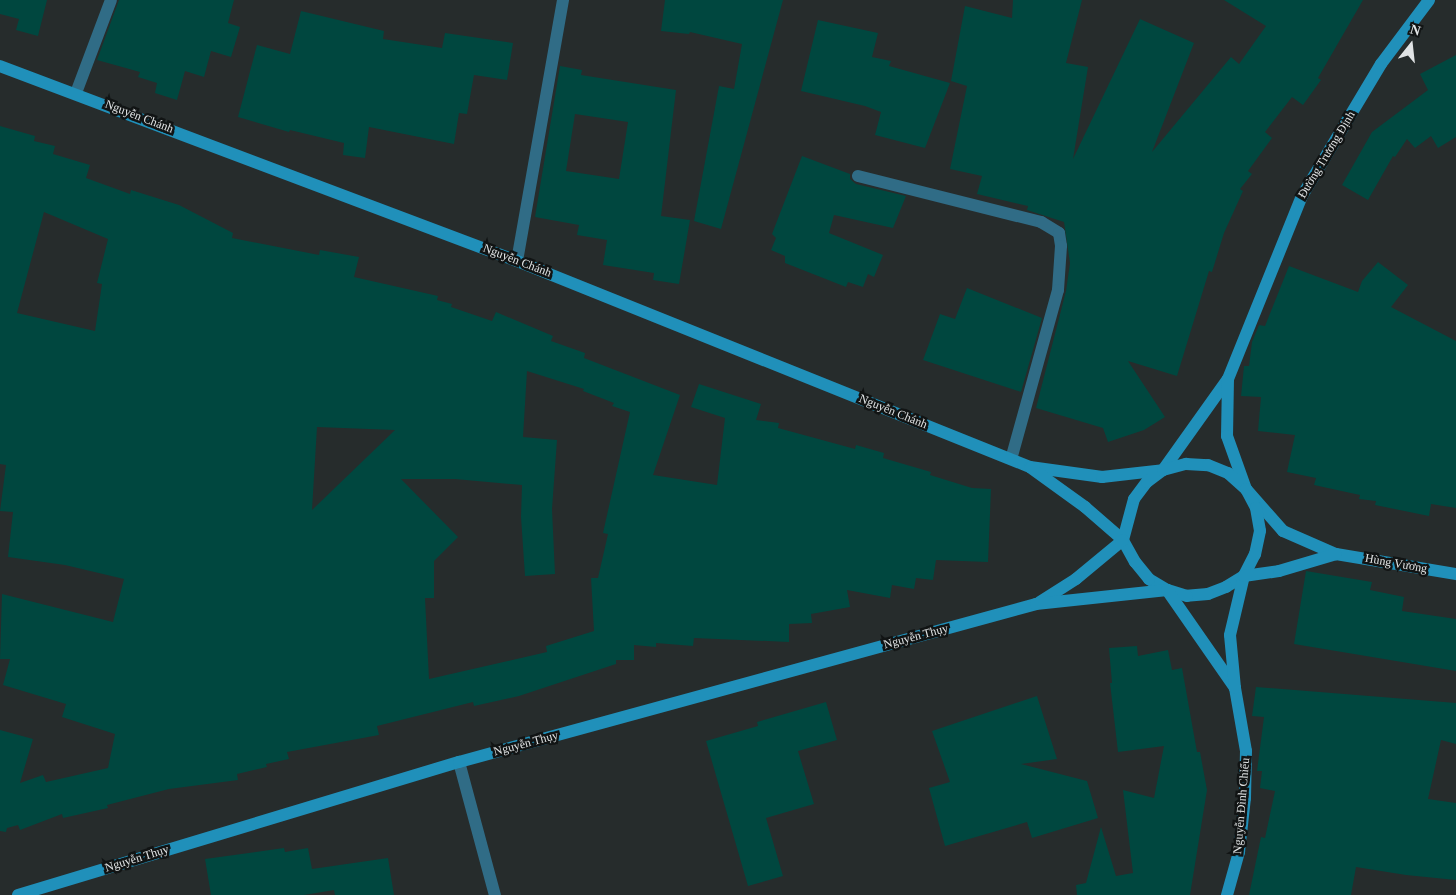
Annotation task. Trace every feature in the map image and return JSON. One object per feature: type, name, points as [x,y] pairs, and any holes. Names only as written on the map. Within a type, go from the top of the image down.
[{"type":"street","points":[[76,93],[111,0]]},
{"type":"street","points":[[517,261],[562,0]]},
{"type":"street","name":"Đường Trương Định","points":[[1163,470],[1228,379],[1302,196],[1381,64],[1429,0]]},
{"type":"street","name":"Nguyễn Chánh","points":[[0,66],[76,93],[517,261],[1030,467]]},
{"type":"street","points":[[858,176],[1041,222],[1059,233],[1061,246],[1058,290],[1011,460]]},
{"type":"street","name":"Đường Trương Định","points":[[1228,379],[1227,436],[1246,489]]},
{"type":"street","points":[[1030,467],[1102,477],[1163,470],[1186,464],[1208,465],[1228,473],[1246,489],[1283,531],[1336,554]]},
{"type":"street","points":[[1030,467],[1085,507],[1122,540],[1135,562],[1149,579],[1168,590],[1187,596],[1208,594],[1226,587],[1244,576],[1279,570],[1336,554]]},
{"type":"street","points":[[1036,604],[1076,579],[1122,540],[1134,499],[1147,482],[1163,470]]},
{"type":"street","points":[[1244,576],[1255,554],[1260,531],[1256,508],[1246,489]]},
{"type":"street","name":"Hùng Vương","points":[[1336,554],[1456,574]]},
{"type":"street","name":"Nguyễn Đình Chiểu","points":[[1227,895],[1239,852],[1245,798],[1246,751],[1235,688],[1230,635],[1244,576]]},
{"type":"street","points":[[1036,604],[1168,590]]},
{"type":"street","points":[[1168,590],[1235,688]]},
{"type":"street","name":"Nguyễn Thụy","points":[[18,895],[459,762],[1036,604]]},
{"type":"street","points":[[459,762],[495,895]]},
{"type":"building","points":[[0,0],[47,0],[38,36],[16,30],[19,19],[0,14]]},
{"type":"building","points":[[119,0],[234,0],[228,23],[240,27],[231,57],[211,51],[204,77],[185,71],[177,100],[155,93],[157,83],[138,77],[140,72],[97,60]]},
{"type":"building","points":[[665,0],[783,0],[721,229],[694,221],[719,86],[734,89],[742,44],[690,32],[689,34],[661,31]]},
{"type":"building","points":[[1013,0],[1082,0],[1066,63],[1088,67],[1073,159],[1140,19],[1194,43],[1152,152],[1231,57],[1239,64],[1266,26],[1224,0],[1363,0],[1318,78],[1321,80],[1303,105],[1292,97],[1265,132],[1272,138],[1248,171],[1252,174],[1240,189],[1243,191],[1224,233],[1212,272],[1209,271],[1177,376],[1128,361],[1165,417],[1144,430],[1108,442],[1103,428],[1036,408],[1066,291],[1070,263],[1064,222],[1027,210],[1028,206],[977,194],[982,176],[950,169],[967,86],[951,81],[965,6],[1012,18]]},
{"type":"building","points":[[301,11],[384,31],[383,39],[442,48],[445,33],[513,43],[507,80],[474,75],[467,114],[459,113],[454,144],[369,127],[365,158],[343,155],[344,143],[290,130],[289,132],[238,117],[257,45],[290,54]]},
{"type":"building","points":[[818,20],[878,33],[872,57],[891,61],[889,66],[950,83],[925,148],[875,135],[881,112],[865,106],[801,91]]},
{"type":"building","points":[[1456,55],[1456,137],[1438,148],[1431,136],[1415,148],[1407,139],[1395,157],[1393,156],[1368,200],[1342,185],[1372,132],[1428,90],[1420,74]]},
{"type":"building","points":[[560,66],[582,70],[581,75],[676,90],[661,216],[690,220],[679,284],[653,280],[654,273],[603,265],[607,240],[577,235],[579,225],[535,217]],"holes":[[[575,114],[628,122],[619,179],[566,171]]]},
{"type":"building","points":[[0,126],[35,136],[34,141],[55,146],[53,154],[90,165],[86,178],[130,194],[131,190],[179,205],[233,233],[232,238],[319,255],[320,250],[359,257],[354,277],[438,296],[437,300],[452,304],[451,307],[492,321],[496,312],[553,336],[551,341],[585,353],[584,358],[680,395],[653,475],[717,485],[725,418],[691,407],[699,384],[761,404],[756,420],[779,423],[778,428],[855,449],[856,445],[884,453],[883,458],[931,472],[930,475],[972,488],[991,489],[988,562],[936,560],[933,580],[916,578],[914,589],[892,585],[890,598],[847,590],[850,607],[811,614],[812,623],[789,624],[789,642],[694,638],[693,646],[656,643],[656,647],[634,645],[634,660],[616,660],[616,664],[519,696],[474,706],[473,702],[377,726],[379,735],[287,752],[289,759],[266,764],[267,767],[237,774],[238,780],[169,789],[107,805],[108,808],[63,818],[62,814],[20,830],[18,825],[7,828],[6,832],[0,831],[0,730],[33,739],[20,783],[43,775],[46,782],[108,768],[115,734],[62,717],[66,704],[3,685],[10,659],[0,659],[2,594],[113,622],[124,579],[65,565],[8,557],[13,512],[0,511],[6,465],[0,464]],"holes":[[[44,212],[108,239],[97,283],[102,284],[95,331],[17,313]],[[527,371],[584,389],[583,391],[614,403],[612,406],[630,412],[603,533],[608,534],[598,578],[591,578],[594,631],[546,646],[547,652],[429,679],[425,598],[434,598],[434,561],[458,537],[401,479],[455,479],[522,485],[521,517],[525,576],[555,574],[552,509],[557,440],[523,437]],[[317,427],[395,430],[312,510]]]},
{"type":"building","points":[[802,156],[850,174],[850,179],[856,184],[906,196],[893,228],[834,215],[829,233],[883,255],[874,277],[868,274],[863,287],[848,282],[846,287],[785,263],[785,256],[771,250],[776,238],[772,234]]},
{"type":"building","points":[[1378,262],[1408,285],[1391,307],[1456,341],[1456,508],[1431,504],[1429,516],[1375,505],[1376,501],[1359,499],[1360,495],[1314,485],[1316,478],[1287,472],[1295,435],[1258,431],[1261,397],[1241,396],[1244,366],[1249,366],[1252,342],[1259,325],[1265,326],[1289,266],[1358,292],[1362,281]]},
{"type":"building","points":[[967,288],[1042,318],[1021,392],[923,360],[940,314],[955,319]]},
{"type":"building","points":[[1306,571],[1372,582],[1370,590],[1404,597],[1402,611],[1456,619],[1456,671],[1294,644]]},
{"type":"building","points":[[1137,646],[1138,656],[1168,650],[1172,670],[1182,668],[1197,752],[1200,752],[1207,790],[1190,895],[1077,895],[1076,885],[1086,883],[1101,827],[1116,876],[1133,873],[1123,790],[1154,798],[1164,746],[1118,752],[1110,683],[1112,683],[1109,648]]},
{"type":"building","points":[[1256,687],[1456,703],[1456,744],[1441,740],[1428,799],[1456,803],[1456,880],[1356,867],[1351,895],[1249,895],[1261,837],[1265,838],[1275,791],[1260,788],[1262,771],[1257,771],[1264,717],[1252,716]]},
{"type":"building","points":[[1037,696],[1057,759],[1021,764],[1087,781],[1098,818],[1032,838],[1027,822],[945,846],[929,788],[950,782],[932,731]]},
{"type":"building","points":[[826,702],[837,740],[798,751],[814,804],[766,818],[783,876],[748,886],[706,741],[758,726],[757,722]]},
{"type":"building","points":[[284,848],[285,852],[308,848],[312,869],[388,858],[394,895],[335,895],[334,890],[304,895],[211,895],[205,859]]}]
